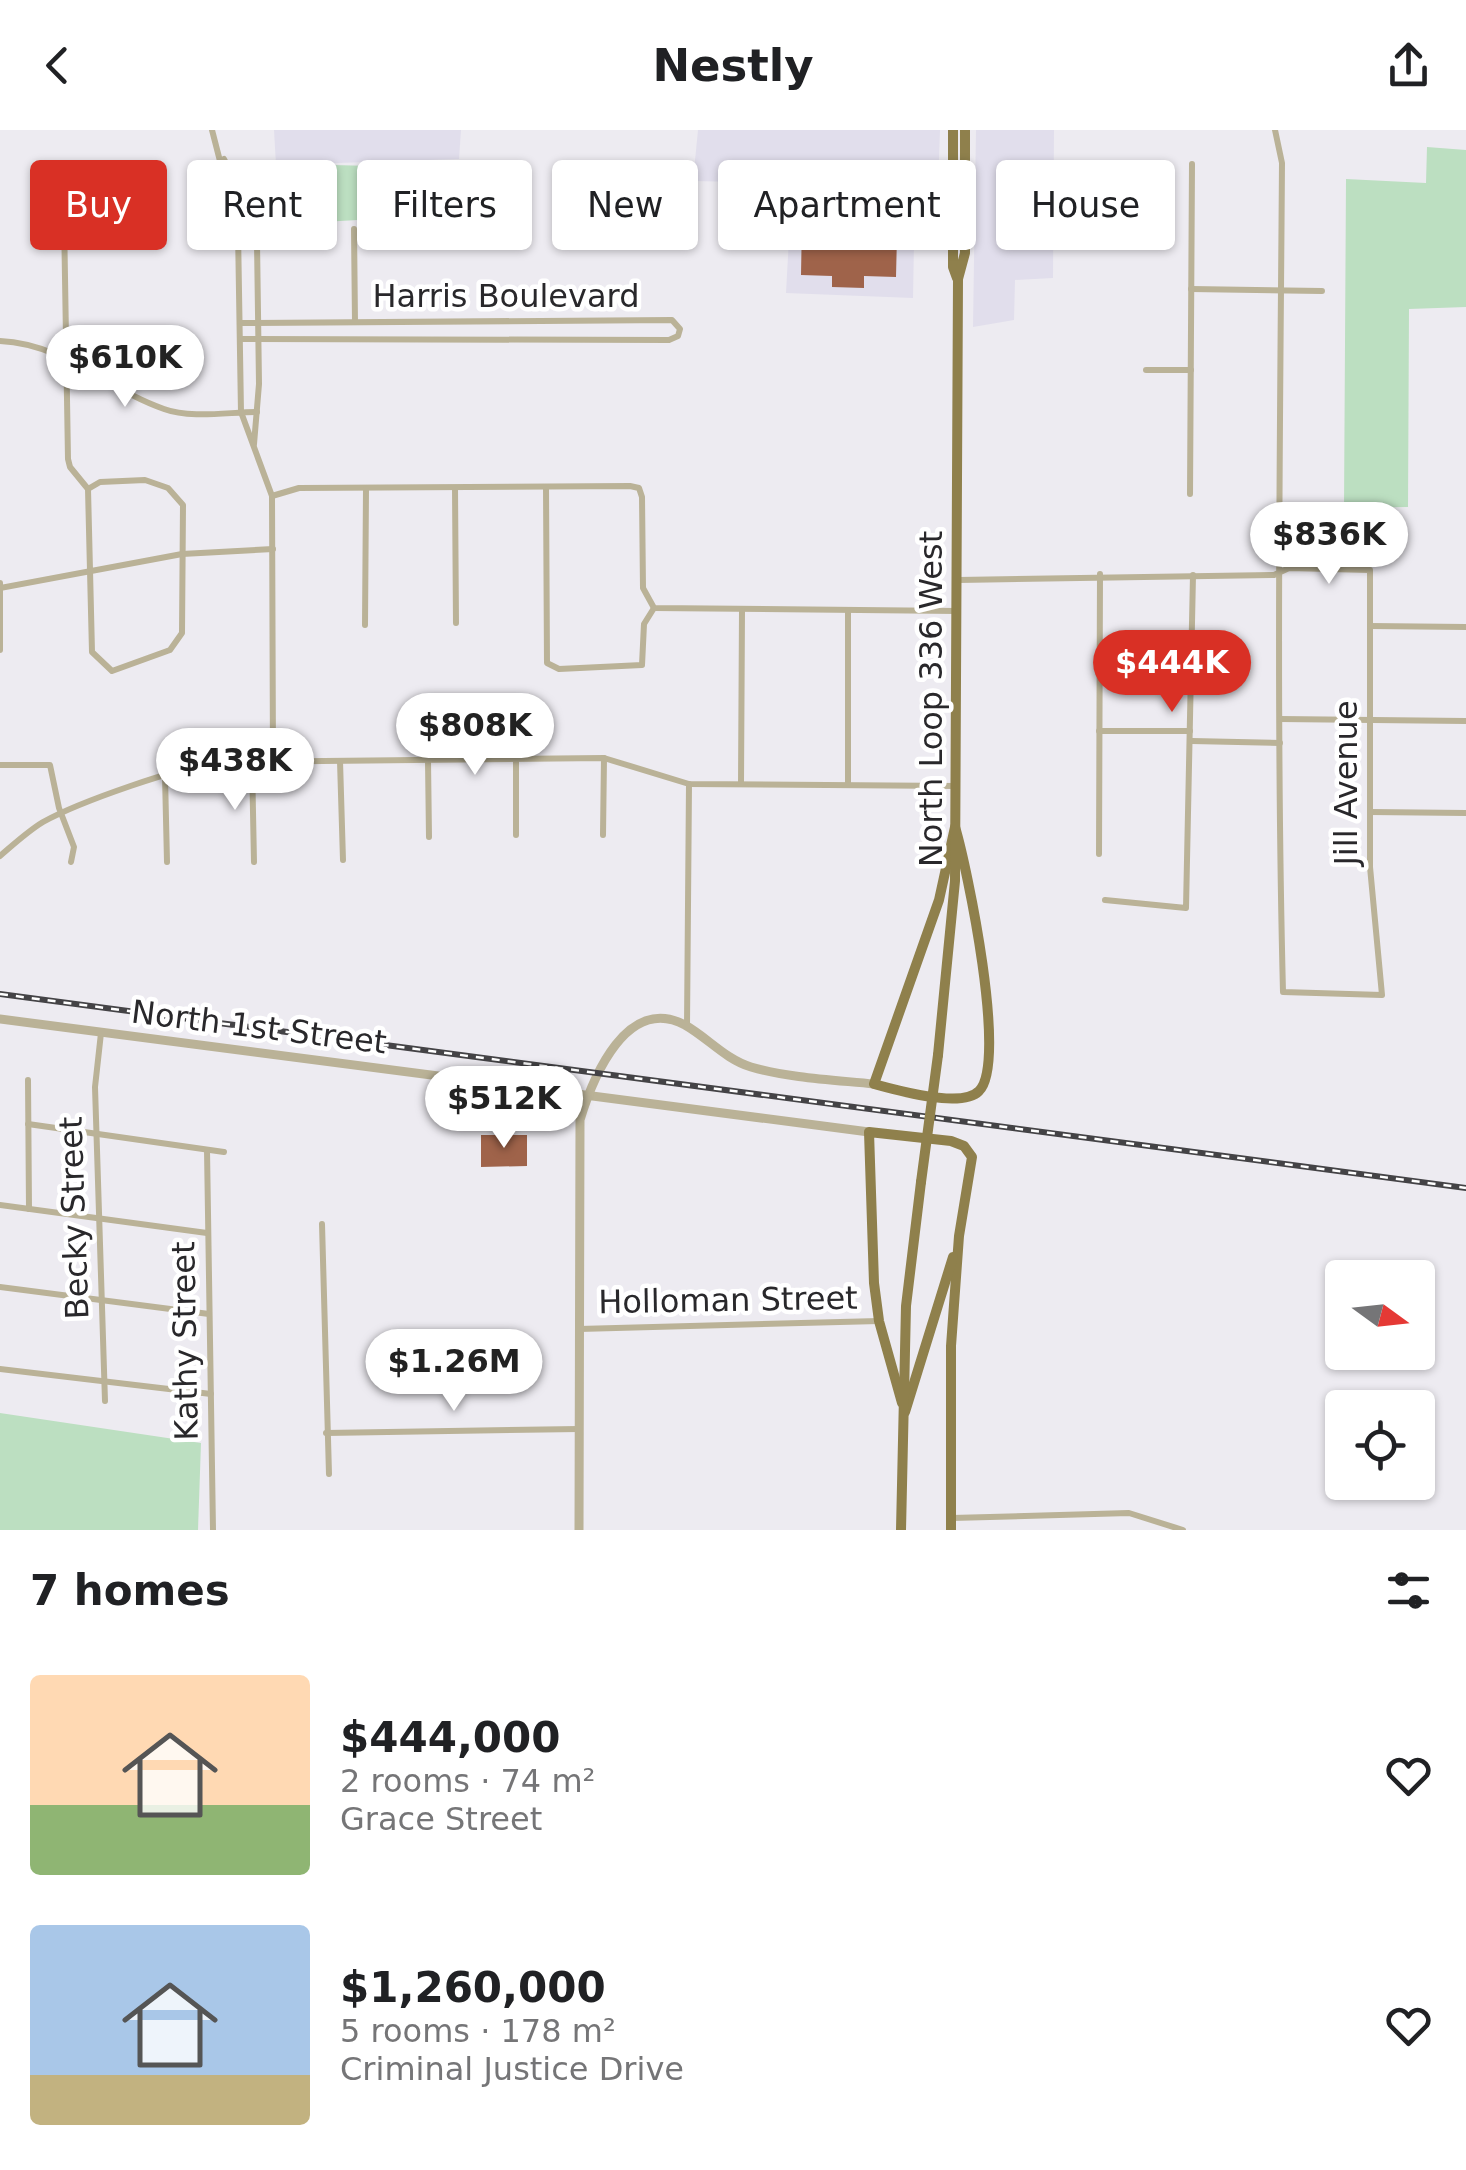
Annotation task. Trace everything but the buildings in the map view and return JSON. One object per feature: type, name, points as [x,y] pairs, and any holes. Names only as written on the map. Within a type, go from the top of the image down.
[{"type":"main road","name":"North Loop 336 West","points":[[953,130],[953,160]]},
{"type":"main road","name":"North Loop 336 West","points":[[965,130],[966,160]]},
{"type":"main road","points":[[953,150],[958,160]]},
{"type":"main road","name":"North Loop 336 West","points":[[952,250],[952,267],[958,278]]},
{"type":"main road","name":"North Loop 336 West","points":[[902,1403],[906,1306],[952,934],[958,278],[965,250]]},
{"type":"main road","points":[[955,827],[968,868],[989,1035],[986,1078],[976,1095],[918,1095],[874,1084],[939,900],[955,827]]},
{"type":"main road","points":[[901,1530],[902,1403],[879,1321],[874,1283],[868,1132],[952,1141],[968,1149],[972,1163],[959,1236],[916,1387],[902,1419]]},
{"type":"main road","points":[[952,1524],[951,1346],[959,1236]]},
{"type":"street","points":[[212,130],[238,231],[241,412],[272,496],[272,762]]},
{"type":"street","points":[[1192,741],[1280,742],[1282,163],[1275,130]]},
{"type":"street","points":[[216,144],[255,226],[258,412],[254,445]]},
{"type":"street","points":[[1190,494],[1192,164]]},
{"type":"street","points":[[354,229],[355,322]]},
{"type":"street","points":[[64,250],[68,459],[70,468],[88,489],[92,652],[105,668],[121,670],[176,644],[182,624],[182,506],[168,488],[145,480],[100,482],[88,489]]},
{"type":"street","points":[[1191,289],[1322,291]]},
{"type":"street","name":"Harris Boulevard","points":[[240,323],[672,320],[680,328],[678,336],[669,340],[240,339]]},
{"type":"street","points":[[0,341],[26,343],[66,356],[165,410],[258,412]]},
{"type":"street","points":[[1146,370],[1191,370]]},
{"type":"street","points":[[546,487],[547,664],[559,669],[642,665],[644,624],[654,608]]},
{"type":"street","points":[[272,496],[298,488],[640,488],[643,588],[654,608]]},
{"type":"street","points":[[455,488],[456,623]]},
{"type":"street","points":[[365,625],[366,489]]},
{"type":"street","points":[[0,650],[0,587],[182,554],[272,550]]},
{"type":"street","name":"Jill Avenue","points":[[1280,742],[1283,992],[1382,995],[1370,867],[1370,570],[1282,572]]},
{"type":"street","points":[[958,580],[1282,572]]},
{"type":"street","points":[[1099,854],[1100,574]]},
{"type":"street","points":[[1105,900],[1186,908],[1193,575]]},
{"type":"street","points":[[654,608],[957,611]]},
{"type":"street","points":[[848,610],[848,783]]},
{"type":"street","points":[[741,784],[742,611]]},
{"type":"street","points":[[1370,626],[1466,627]]},
{"type":"street","points":[[1280,719],[1466,721]]},
{"type":"street","points":[[1099,731],[1190,731]]},
{"type":"street","points":[[0,856],[40,824],[62,813],[206,764],[604,758],[688,784],[956,786]]},
{"type":"street","points":[[603,835],[604,758]]},
{"type":"street","points":[[516,759],[516,835]]},
{"type":"street","points":[[428,761],[429,837]]},
{"type":"street","points":[[252,762],[254,862]]},
{"type":"street","points":[[340,762],[342,860]]},
{"type":"street","points":[[0,765],[50,764],[74,847],[71,862]]},
{"type":"street","points":[[165,776],[166,862]]},
{"type":"street","points":[[687,1026],[688,784]]},
{"type":"street","points":[[1370,812],[1466,813]]},
{"type":"street","points":[[579,1530],[580,1120],[588,1094],[614,1047],[636,1024],[659,1018],[687,1026],[728,1056],[752,1067],[874,1084]]},
{"type":"street","name":"North 1st Street","points":[[0,1020],[868,1132]]},
{"type":"street","name":"Becky Street","points":[[101,1033],[94,1087],[106,1402]]},
{"type":"street","points":[[28,1080],[29,1210]]},
{"type":"street","points":[[28,1124],[224,1152]]},
{"type":"street","name":"Kathy Street","points":[[206,1150],[214,1530]]},
{"type":"street","points":[[0,1205],[207,1233]]},
{"type":"street","points":[[322,1224],[330,1474]]},
{"type":"street","points":[[0,1286],[209,1314]]},
{"type":"street","name":"Holloman Street","points":[[579,1329],[879,1321]]},
{"type":"street","points":[[0,1369],[211,1394]]},
{"type":"street","points":[[326,1433],[579,1429]]},
{"type":"street","points":[[952,1524],[1129,1513],[1183,1530]]},
{"type":"shaded area","points":[[274,130],[461,130],[459,159],[337,163],[276,160]]},
{"type":"shaded area","points":[[698,130],[940,130],[939,160],[718,160],[718,182],[698,181]]},
{"type":"shaded area","points":[[976,130],[1054,130],[1054,160],[996,160],[996,250],[1053,250],[1053,278],[1015,280],[1014,320],[973,327],[976,250]]},
{"type":"shaded area","points":[[788,250],[914,250],[913,298],[786,293]]},
{"type":"green space","points":[[1427,147],[1466,150],[1466,307],[1409,309],[1408,507],[1344,508],[1346,179],[1426,183]]},
{"type":"green space","points":[[337,165],[357,166],[357,220],[337,221]]},
{"type":"green space","points":[[0,1413],[201,1443],[198,1530],[0,1530]]},
{"type":"railway","points":[[0,994],[1466,1188]]}]
